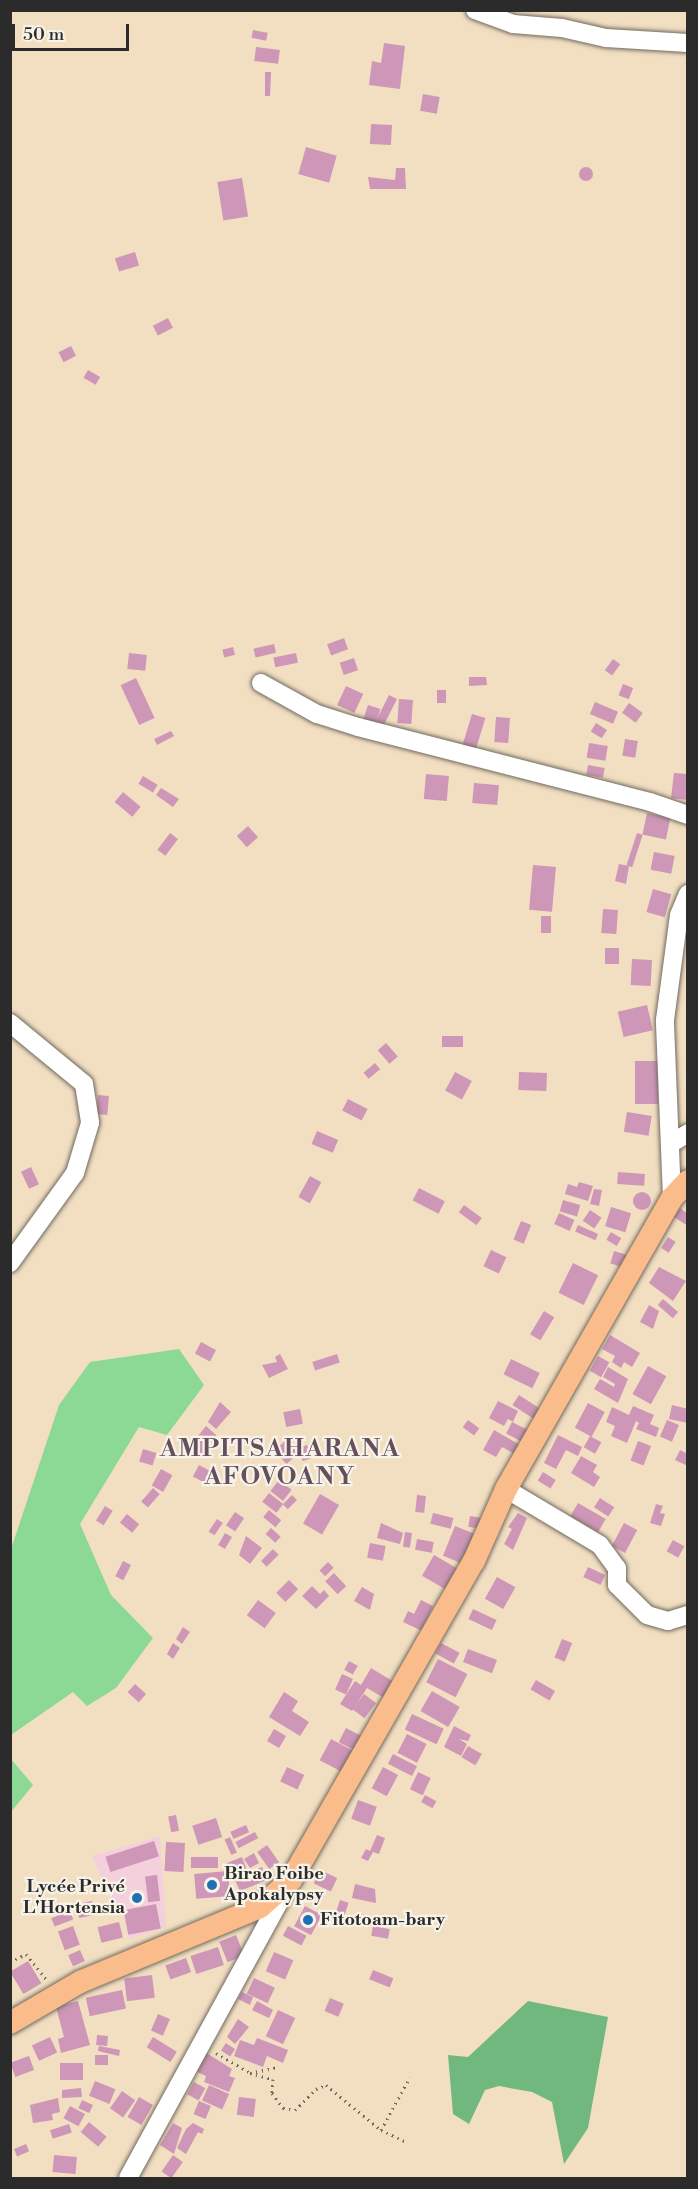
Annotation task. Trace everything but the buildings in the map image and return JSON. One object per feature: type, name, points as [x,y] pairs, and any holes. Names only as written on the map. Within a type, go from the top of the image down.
[{"type":"main road","points":[[10,2023],[80,1982],[234,1920],[260,1907],[291,1880],[474,1561],[506,1489],[680,1190]]},
{"type":"street","points":[[475,10],[513,24],[562,28],[606,38],[687,43]]},
{"type":"street","points":[[261,682],[317,714],[358,728],[650,802],[687,815]]},
{"type":"street","points":[[680,1190],[670,1144],[665,1020],[679,915],[687,894]]},
{"type":"street","points":[[10,1023],[84,1084],[90,1123],[75,1173],[10,1263]]},
{"type":"street","points":[[670,1144],[687,1133]]},
{"type":"street","points":[[506,1489],[600,1545],[617,1568],[617,1585],[646,1615],[668,1621],[687,1615]]},
{"type":"street","points":[[128,2178],[291,1880]]},
{"type":"path","points":[[10,1962],[26,1954],[58,1994]]},
{"type":"path","points":[[200,2046],[250,2073],[273,2079],[272,2093],[283,2108],[295,2110],[316,2089],[326,2085],[381,2130],[407,2142]]},
{"type":"path","points":[[250,2073],[278,2067]]},
{"type":"path","points":[[381,2130],[410,2077]]},
{"type":"shaded area","name":"Lycée Privé L'Hortensia","points":[[160,1836],[166,1927],[129,1939],[122,1910],[117,1912],[92,1856]]},
{"type":"green space","points":[[179,1349],[204,1385],[167,1435],[139,1427],[80,1524],[111,1595],[153,1638],[116,1688],[87,1706],[73,1692],[11,1735],[11,1549],[59,1405],[90,1362]]},
{"type":"green space","points":[[11,1759],[33,1785],[10,1812]]},
{"type":"green space","points":[[528,2001],[608,2017],[588,2128],[564,2164],[552,2102],[532,2092],[499,2086],[485,2090],[469,2124],[453,2114],[448,2055],[468,2057]]},
{"type":"place","name":"Birao Foibe Apokalypsy","points":[[212,1885]]},
{"type":"place","name":"Lycée Privé L'Hortensia","points":[[137,1898]]},
{"type":"place","name":"Fitotoam-bary","points":[[308,1920]]},
{"type":"district","name":"AMPITSAHARANA AFOVOANY","points":[[280,1464]]}]
